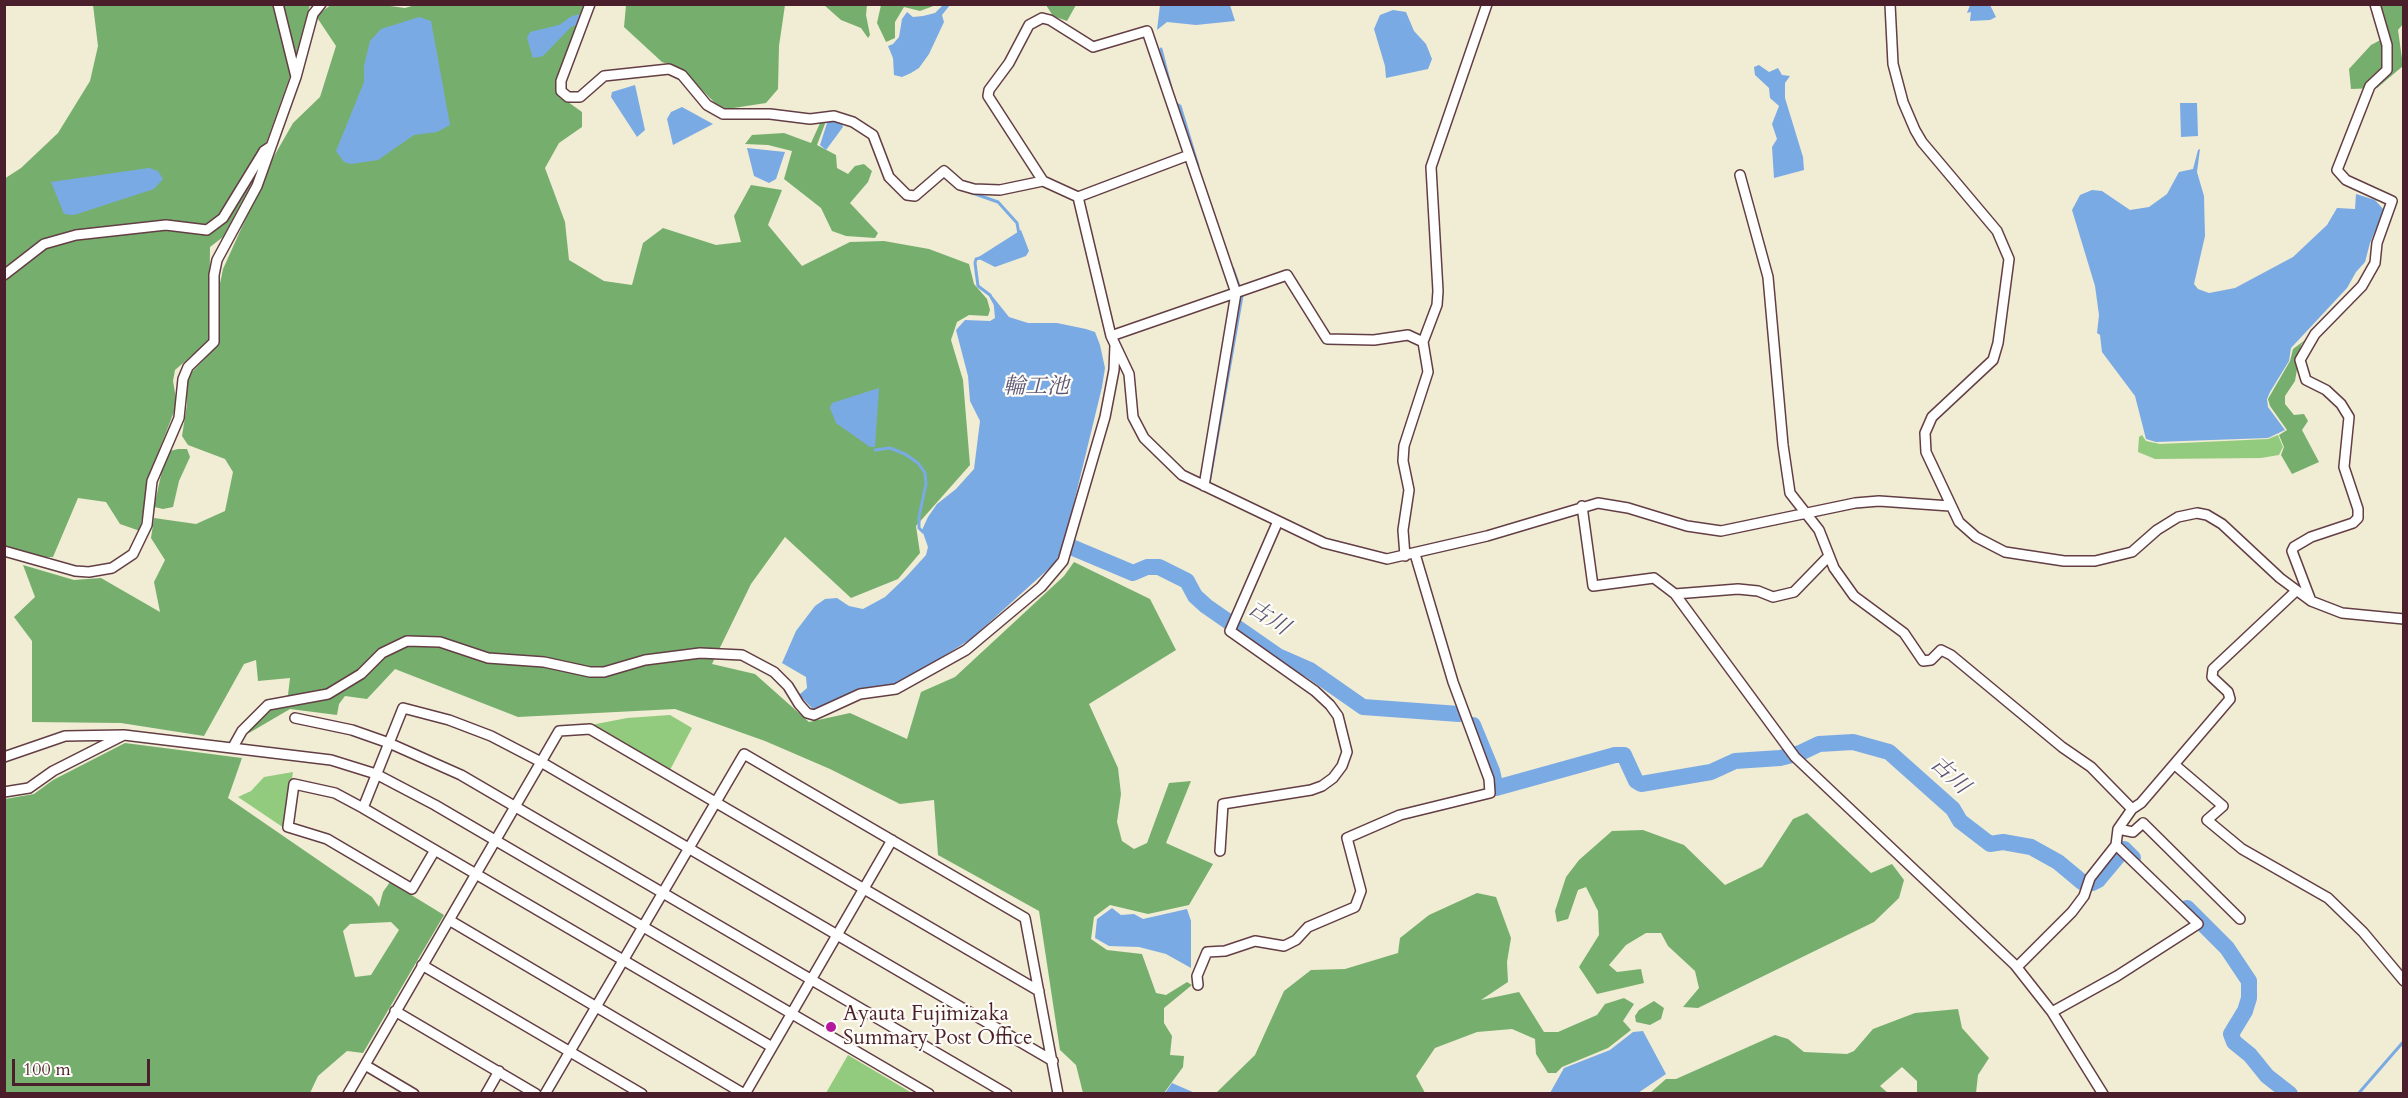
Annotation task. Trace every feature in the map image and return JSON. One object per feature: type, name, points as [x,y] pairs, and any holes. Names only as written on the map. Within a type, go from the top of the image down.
[{"type":"street","points":[[278,4],[296,77]]},
{"type":"street","points":[[4,551],[75,571],[89,572],[112,568],[134,554],[147,525],[152,481],[179,418],[183,379],[188,367],[214,342],[214,274],[217,260],[257,186],[296,77],[313,14],[321,4]]},
{"type":"street","points":[[590,4],[561,81],[561,91],[568,97],[580,97],[599,78],[611,74],[639,74],[662,68],[669,69],[682,75],[707,105],[723,114],[770,114],[810,119],[834,116],[853,122],[873,135],[889,177],[907,195],[915,196],[944,171],[960,185],[974,189],[1000,190],[1043,181]]},
{"type":"street","points":[[1198,985],[1197,976],[1207,952],[1225,951],[1256,941],[1284,946],[1296,940],[1308,927],[1355,907],[1361,891],[1347,838],[1400,815],[1490,793],[1489,779],[1453,682],[1403,530],[1409,490],[1403,461],[1404,446],[1428,372],[1423,342],[1437,305],[1431,167],[1487,4]]},
{"type":"street","points":[[1890,4],[1893,64],[1903,102],[1915,130],[1922,142],[1997,231],[2009,259],[1998,343],[1993,360],[1932,417],[1925,433],[1926,452],[1959,522],[1990,546],[2030,558],[2095,561],[2132,552],[2170,520],[2186,514],[2207,515],[2222,524],[2296,591],[2311,601],[2342,614],[2403,619]]},
{"type":"street","points":[[2311,601],[2292,551],[2311,537],[2353,523],[2358,518],[2358,509],[2344,467],[2349,417],[2341,404],[2326,390],[2306,380],[2300,360],[2315,334],[2362,286],[2375,263],[2377,243],[2392,201],[2346,180],[2337,170],[2370,86],[2387,70],[2386,45],[2376,4]]},
{"type":"street","points":[[1189,155],[1078,197],[1043,181],[988,96],[989,90],[1010,63],[1029,25],[1042,18],[1050,20],[1092,47],[1147,31],[1236,292],[1204,486]]},
{"type":"street","points":[[4,275],[44,244],[76,235],[166,225],[207,230],[223,218],[264,151],[273,146]]},
{"type":"street","points":[[1740,175],[1768,277],[1783,446],[1790,493],[1819,530],[1828,557],[1854,596],[1904,633],[1923,661],[1930,660],[1941,650],[1952,656],[2062,747],[2091,767],[2132,808]]},
{"type":"street","points":[[232,747],[242,731],[268,705],[328,694],[361,674],[395,645],[414,640],[440,642],[488,658],[544,662],[590,672],[604,672],[645,660],[700,653],[742,655],[774,672],[788,686],[799,704],[814,715],[860,694],[896,689],[966,650],[1041,587],[1059,567],[1069,546],[1105,417],[1114,370],[1113,340],[1078,197]]},
{"type":"street","points":[[1113,340],[1236,292],[1287,275],[1327,339],[1374,340],[1408,335],[1423,342]]},
{"type":"street","points":[[1113,340],[1130,374],[1133,417],[1138,428],[1172,468],[1204,486],[1324,543],[1387,559],[1487,536],[1582,506],[1605,504],[1687,526],[1721,531],[1806,512],[1879,501],[1950,506]]},
{"type":"street","points":[[1582,506],[1593,586],[1654,578],[1675,594],[1792,754],[2017,968],[2052,1012],[2103,1094]]},
{"type":"street","points":[[1220,851],[1223,804],[1311,790],[1322,786],[1333,778],[1342,766],[1347,752],[1338,716],[1330,705],[1316,691],[1230,631],[1278,520]]},
{"type":"street","points":[[1675,594],[1738,590],[1758,591],[1773,597],[1794,592],[1828,557]]},
{"type":"street","points":[[2052,1012],[2117,976],[2198,924],[2120,849],[2118,829],[2132,808],[2141,803],[2230,699],[2228,692],[2212,677],[2213,669],[2296,591]]},
{"type":"street","points":[[363,808],[402,708],[448,720],[491,736],[541,762],[1053,1061]]},
{"type":"street","points":[[295,718],[336,726],[389,743],[461,775],[1007,1094]]},
{"type":"street","points":[[348,1094],[559,731],[590,729],[1039,991]]},
{"type":"street","points":[[4,792],[29,788],[53,771],[124,735]]},
{"type":"street","points":[[4,757],[65,736],[124,735],[331,760],[376,774],[495,840],[929,1094]]},
{"type":"street","points":[[545,1094],[744,754],[1025,918],[1058,1094]]},
{"type":"street","points":[[2175,765],[2223,806],[2207,820],[2242,849],[2328,898],[2363,932],[2403,981]]},
{"type":"street","points":[[435,850],[412,889],[327,839],[288,826],[294,784],[335,794],[363,808],[435,850],[475,874],[772,1047]]},
{"type":"street","points":[[2118,829],[2133,832],[2143,823],[2240,920]]},
{"type":"street","points":[[449,920],[744,1094],[892,840]]},
{"type":"street","points":[[2017,968],[2072,912],[2089,882],[2120,849]]},
{"type":"street","points":[[422,965],[642,1094]]},
{"type":"street","points":[[395,1011],[537,1094]]},
{"type":"street","points":[[364,1065],[414,1094]]},
{"type":"street","points":[[486,1094],[499,1071]]},
{"type":"green space","points":[[332,4],[405,8],[418,4],[586,5],[561,97],[582,112],[582,127],[559,143],[545,168],[565,222],[569,260],[604,281],[632,285],[643,243],[663,228],[716,245],[741,242],[734,216],[751,185],[782,190],[768,225],[802,266],[850,242],[884,241],[929,249],[969,264],[974,284],[987,299],[990,310],[988,316],[969,315],[957,322],[951,340],[963,380],[970,465],[916,526],[920,553],[898,579],[851,598],[785,537],[751,584],[712,664],[755,674],[809,722],[850,713],[907,739],[921,692],[955,677],[1064,576],[1074,562],[1150,599],[1176,650],[1089,704],[1118,768],[1121,794],[1117,822],[1122,841],[1134,849],[1147,843],[1169,783],[1191,781],[1166,843],[1213,864],[1189,905],[1148,914],[1110,905],[1094,917],[1091,939],[1107,950],[1142,954],[1156,993],[1166,995],[1187,982],[1192,985],[1164,1008],[1164,1023],[1172,1036],[1170,1055],[1184,1056],[1183,1067],[1164,1093],[1083,1093],[1076,1065],[1060,1050],[1039,911],[938,855],[934,800],[900,804],[830,769],[765,741],[675,709],[518,717],[395,669],[367,699],[345,696],[339,704],[337,715],[290,709],[249,733],[247,732],[269,709],[288,695],[290,678],[258,681],[256,660],[244,664],[204,736],[121,723],[32,722],[32,641],[14,617],[35,597],[23,565],[74,580],[101,578],[160,612],[154,582],[165,560],[151,538],[154,518],[196,524],[225,511],[233,472],[225,459],[188,445],[182,436],[187,404],[186,383],[192,372],[217,346],[220,332],[218,293],[223,269],[273,158],[293,123],[320,97],[336,46],[316,16]]},
{"type":"green space","points":[[881,4],[936,5],[920,11],[904,7],[895,22],[895,38],[886,42],[877,23]]},
{"type":"green space","points":[[93,5],[310,5],[290,76],[251,185],[223,237],[210,247],[209,341],[175,370],[173,381],[177,404],[148,479],[140,531],[120,524],[106,502],[78,498],[53,557],[37,557],[5,548],[4,179],[21,168],[58,133],[90,81],[98,46]]},
{"type":"green space","points":[[626,5],[785,5],[779,46],[778,89],[766,103],[727,109],[717,105],[680,68],[662,62],[624,27]]},
{"type":"green space","points":[[824,5],[867,5],[866,15],[870,35],[868,38],[861,28],[841,20]]},
{"type":"green space","points":[[1046,5],[1076,5],[1067,21],[1053,16]]},
{"type":"green space","points":[[2379,5],[2403,5],[2403,24],[2398,30],[2403,66],[2377,88],[2351,89],[2349,69],[2371,45],[2388,36]]},
{"type":"green space","points":[[821,121],[826,121],[817,145],[836,155],[837,168],[848,174],[855,166],[864,164],[872,171],[868,182],[850,203],[878,233],[875,238],[846,236],[832,231],[821,208],[784,179],[792,151],[768,145],[745,144],[752,135],[784,133],[811,143]]},
{"type":"green space","points":[[2305,340],[2301,345],[2295,381],[2285,396],[2285,404],[2294,415],[2304,414],[2308,421],[2302,430],[2319,462],[2292,474],[2281,455],[2284,447],[2279,435],[2287,430],[2270,406],[2268,399],[2290,361],[2293,349]]},
{"type":"green space","points":[[2142,435],[2146,441],[2160,444],[2268,439],[2278,435],[2283,447],[2279,455],[2261,458],[2155,459],[2138,452],[2139,437]]},
{"type":"green space","points":[[187,449],[190,457],[179,481],[173,507],[163,509],[154,507],[163,466],[170,451]]},
{"type":"green space","points":[[670,715],[692,728],[670,770],[591,725],[627,718]]},
{"type":"green space","points":[[125,743],[242,758],[228,798],[372,897],[379,907],[383,892],[390,882],[444,915],[363,1053],[347,1051],[318,1076],[310,1093],[5,1093],[5,799],[34,794],[53,780]],"holes":[[[391,922],[399,930],[371,975],[355,977],[343,931],[350,924]]]},
{"type":"green space","points":[[293,772],[284,828],[238,797],[251,791],[264,777]]},
{"type":"green space","points":[[1807,813],[1871,873],[1892,864],[1904,880],[1899,898],[1874,922],[1698,1008],[1683,1007],[1699,988],[1695,971],[1668,946],[1661,933],[1646,933],[1626,945],[1609,965],[1617,972],[1641,969],[1644,983],[1597,994],[1579,967],[1599,935],[1598,911],[1586,887],[1578,890],[1568,919],[1557,922],[1555,911],[1566,877],[1579,860],[1612,831],[1643,830],[1684,845],[1725,885],[1762,867],[1793,819]]},
{"type":"green space","points":[[1477,893],[1496,897],[1511,938],[1507,962],[1508,982],[1481,1000],[1519,992],[1544,1032],[1558,1032],[1597,1015],[1605,1004],[1624,998],[1634,1004],[1623,1021],[1631,1030],[1608,1048],[1562,1067],[1556,1073],[1548,1073],[1536,1054],[1535,1039],[1512,1029],[1477,1032],[1435,1048],[1416,1076],[1425,1093],[1216,1093],[1255,1055],[1284,991],[1311,970],[1345,969],[1398,953],[1400,938],[1429,915]]},
{"type":"green space","points":[[1654,1001],[1664,1008],[1661,1019],[1650,1025],[1636,1022],[1635,1016],[1639,1010]]},
{"type":"green space","points":[[1958,1009],[1962,1028],[1989,1058],[1978,1075],[1976,1093],[1917,1093],[1917,1081],[1902,1067],[1880,1086],[1888,1093],[1650,1093],[1666,1079],[1676,1079],[1775,1035],[1788,1039],[1804,1052],[1847,1054],[1854,1051],[1873,1029],[1915,1013]]},
{"type":"green space","points":[[848,1055],[912,1093],[826,1093]]},
{"type":"water","points":[[943,5],[950,5],[942,15],[944,22],[929,54],[919,68],[911,73],[902,77],[894,75],[893,58],[888,46],[899,37],[902,19],[907,12],[913,17],[923,16],[935,13]]},
{"type":"water","points":[[1160,5],[1230,5],[1235,21],[1196,25],[1167,22],[1157,30]]},
{"type":"water","points":[[1970,5],[1990,5],[1996,17],[1990,20],[1970,21],[1971,12],[1967,13]]},
{"type":"water","points":[[1393,10],[1406,12],[1414,31],[1426,44],[1432,59],[1428,69],[1386,78],[1385,66],[1374,29],[1380,15]]},
{"type":"water","points":[[581,14],[578,24],[571,27],[543,56],[533,58],[527,38],[530,32],[559,25],[572,16]]},
{"type":"water","points":[[419,17],[431,21],[450,125],[437,132],[414,135],[378,160],[351,164],[344,162],[336,151],[364,82],[364,66],[370,41],[381,29]]},
{"type":"water","points":[[1759,65],[1769,72],[1778,68],[1782,75],[1790,76],[1785,83],[1785,98],[1803,157],[1804,170],[1774,178],[1772,147],[1777,139],[1772,124],[1779,106],[1770,98],[1769,88],[1755,75],[1754,67]]},
{"type":"water","points":[[635,85],[645,130],[637,137],[611,97],[612,92]]},
{"type":"water","points":[[2180,103],[2197,103],[2198,136],[2181,137]]},
{"type":"water","points":[[682,107],[713,124],[673,145],[667,119],[671,112]]},
{"type":"water","points":[[828,120],[841,121],[843,127],[826,150],[820,145]]},
{"type":"water","points":[[747,148],[785,152],[776,179],[769,183],[754,176]]},
{"type":"water","points":[[2200,149],[2197,172],[2204,196],[2205,236],[2194,284],[2198,289],[2209,293],[2235,288],[2293,257],[2327,225],[2337,208],[2355,209],[2356,194],[2375,200],[2384,210],[2370,243],[2365,262],[2347,288],[2291,348],[2289,361],[2267,399],[2268,407],[2285,430],[2268,438],[2156,442],[2146,439],[2135,396],[2102,352],[2100,335],[2097,333],[2099,315],[2095,286],[2072,210],[2080,195],[2092,190],[2102,191],[2130,210],[2149,207],[2167,194],[2179,172],[2193,169]]},
{"type":"water","points":[[149,168],[158,171],[163,179],[154,189],[74,215],[64,214],[51,182]]},
{"type":"water","points":[[1021,230],[1029,251],[1026,256],[995,267],[977,258]]},
{"type":"water","name":"輪工池","points":[[993,297],[1009,317],[1028,323],[1057,323],[1086,329],[1095,332],[1100,345],[1105,368],[1102,387],[1064,544],[1055,563],[971,639],[897,685],[814,710],[799,695],[807,688],[806,677],[782,663],[796,631],[815,606],[825,599],[837,598],[849,606],[863,609],[885,597],[926,555],[928,547],[922,530],[937,504],[956,489],[974,469],[980,421],[970,401],[968,376],[956,330],[965,320],[990,321],[995,318]]},
{"type":"water","points":[[879,388],[875,447],[870,447],[836,423],[830,408],[832,403]]},
{"type":"water","points":[[1112,908],[1121,915],[1134,914],[1143,919],[1187,909],[1191,921],[1191,968],[1166,954],[1139,947],[1109,946],[1095,938],[1097,919]]},
{"type":"water","points":[[1643,1031],[1666,1074],[1638,1093],[1550,1093],[1564,1068],[1610,1050],[1633,1032]]},
{"type":"water","points":[[1172,1083],[1195,1093],[1165,1093]]},
{"type":"waterway","points":[[1161,49],[1171,88]]},
{"type":"waterway","points":[[1175,103],[1180,106],[1198,166]]},
{"type":"waterway","points":[[958,188],[998,202],[1017,223],[1019,234]]},
{"type":"waterway","points":[[980,258],[976,259],[975,263],[978,286],[990,295],[995,304]]},
{"type":"waterway","points":[[1233,269],[1239,286]]},
{"type":"waterway","points":[[1209,484],[1242,296]]},
{"type":"waterway","points":[[875,450],[890,448],[905,454],[918,463],[925,473],[926,484],[919,517],[919,528],[923,532]]},
{"type":"waterway","name":"古川","points":[[1064,544],[1133,573],[1147,567],[1159,567],[1187,581],[1195,596],[1206,606],[1278,656],[1310,670],[1363,707],[1459,714]]},
{"type":"waterway","name":"古川","points":[[1473,725],[1492,771],[1496,788],[1615,755],[1624,755],[1636,781],[1641,784],[1711,772],[1735,761],[1780,758],[1800,753],[1819,744],[1853,742],[1889,752],[1953,809],[1960,821],[1990,844],[2003,842],[2031,847],[2058,862],[2082,882],[2092,883],[2098,880],[2124,849],[2133,858]]},
{"type":"waterway","name":"古川","points":[[2187,908],[2227,948],[2249,981],[2249,998],[2245,1011],[2231,1034],[2234,1042],[2250,1055],[2267,1076],[2290,1094]]},
{"type":"waterway","points":[[2358,1094],[2404,1041]]},
{"type":"place","name":"Ayauta Fujimizaka Summary Post Office","points":[[831,1027]]}]
